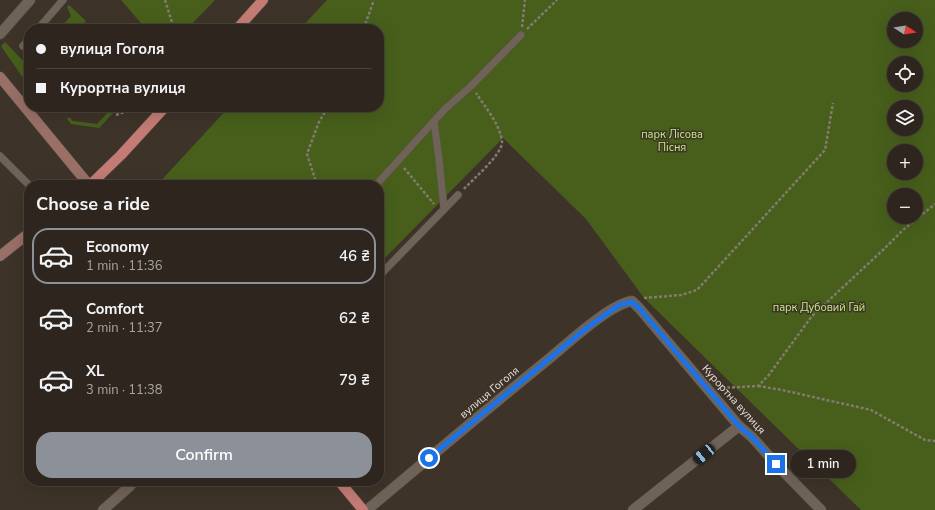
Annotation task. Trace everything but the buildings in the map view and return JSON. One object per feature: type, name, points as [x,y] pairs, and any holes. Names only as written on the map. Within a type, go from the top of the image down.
[{"type":"main road","points":[[241,24],[263,0]]},
{"type":"main road","points":[[0,77],[24,106]]},
{"type":"main road","points":[[29,112],[85,180]]},
{"type":"main road","points":[[94,180],[121,155],[160,112]]},
{"type":"main road","points":[[0,256],[24,237]]},
{"type":"main road","points":[[343,486],[364,510]]},
{"type":"street","points":[[0,34],[30,0]]},
{"type":"street","name":"Курортна вулиця","points":[[632,302],[639,308],[739,426],[752,437],[785,474],[821,510]]},
{"type":"street","name":"вулиця Гоголя","points":[[367,510],[489,407],[584,330],[619,305],[632,302]]},
{"type":"street","points":[[633,510],[739,426]]},
{"type":"street","points":[[103,510],[131,486]]},
{"type":"lane","points":[[42,24],[64,0]]},
{"type":"lane","points":[[381,180],[434,121],[521,35]]},
{"type":"lane","points":[[434,121],[439,160],[442,211]]},
{"type":"lane","points":[[0,156],[24,180]]},
{"type":"lane","points":[[384,271],[458,195]]},
{"type":"path","points":[[165,0],[172,24]]},
{"type":"path","points":[[366,24],[374,0]]},
{"type":"path","points":[[521,35],[525,0]]},
{"type":"path","points":[[521,35],[557,0]]},
{"type":"path","points":[[458,195],[496,155],[502,142],[499,131],[487,109],[471,86]]},
{"type":"path","points":[[632,302],[644,298],[681,295],[697,290],[825,150],[833,104]]},
{"type":"path","points":[[116,115],[125,112]]},
{"type":"path","points":[[315,180],[307,154],[319,122],[325,112]]},
{"type":"path","points":[[398,161],[442,211]]},
{"type":"path","points":[[758,386],[768,376],[812,316],[903,230],[935,204]]},
{"type":"path","points":[[708,389],[758,386],[871,410],[925,440],[935,441]]},
{"type":"green space","points":[[121,0],[215,0],[192,24],[142,24]]},
{"type":"green space","points":[[327,0],[935,0],[935,510],[861,510],[644,298],[586,219],[503,138],[384,259],[384,180],[162,180],[224,112],[384,112],[384,24],[305,24]]},
{"type":"green space","points":[[69,5],[86,21],[83,24],[64,24],[71,16],[67,7]]},
{"type":"green space","points":[[5,42],[24,62],[24,78],[21,75],[1,46]]},
{"type":"green space","points":[[108,112],[114,112],[99,128],[71,124],[67,119],[69,117],[73,121],[97,124]]},
{"type":"route","points":[[429,458],[584,330],[622,303],[632,302],[639,308],[744,432],[752,437],[776,464]]},
{"type":"park label","name":"парк Лісова Пісня","points":[[672,140]]},
{"type":"park label","name":"парк Дубовий Гай","points":[[819,307]]}]
